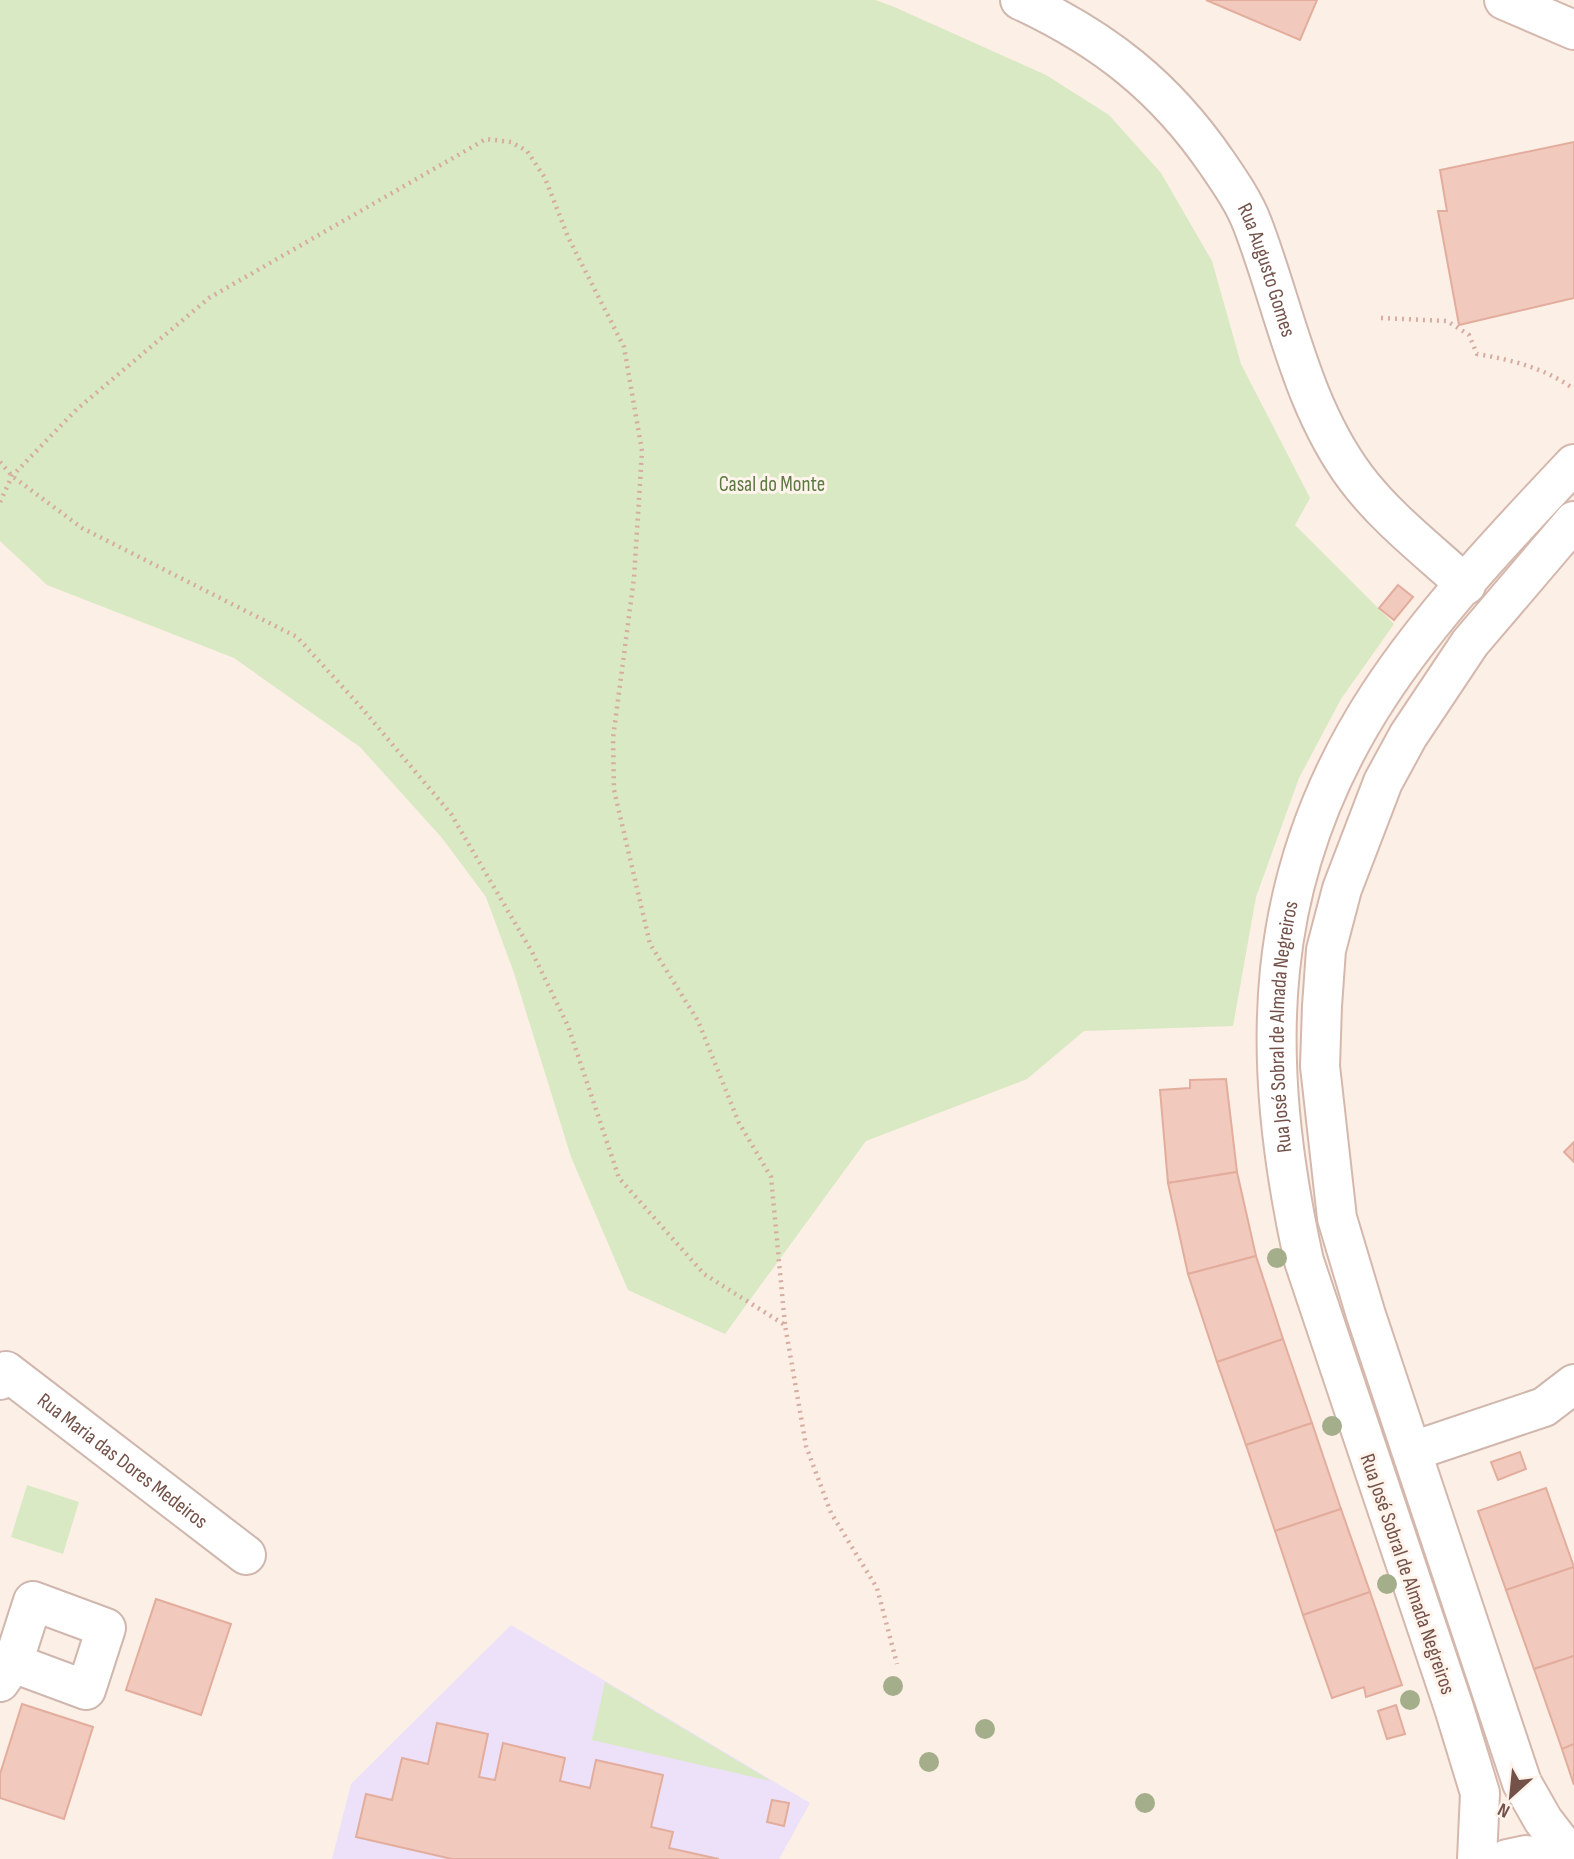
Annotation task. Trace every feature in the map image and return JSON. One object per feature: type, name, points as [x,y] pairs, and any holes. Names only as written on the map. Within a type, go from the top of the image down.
[{"type":"street","name":"Rua Augusto Gomes","points":[[1020,0],[1065,21],[1140,72],[1190,124],[1251,220],[1300,371],[1326,429],[1356,478],[1395,519],[1466,585]]},
{"type":"street","points":[[1504,0],[1574,30]]},
{"type":"street","name":"Rua José Sobral de Almada Negreiros","points":[[1476,1859],[1480,1793],[1304,1261],[1289,1195],[1278,1107],[1275,1052],[1276,984],[1283,935],[1303,860],[1347,749],[1379,694],[1420,638],[1574,464]]},
{"type":"street","name":"Rua José Sobral de Almada Negreiros","points":[[1573,1859],[1543,1820],[1522,1783],[1338,1218],[1320,1066],[1326,950],[1342,888],[1361,833],[1408,736],[1470,643],[1574,521]]},
{"type":"street","name":"Rua Maria das Dores Medeiros","points":[[0,1380],[6,1371],[246,1555]]},
{"type":"street","points":[[1413,1451],[1544,1407],[1574,1384]]},
{"type":"street","points":[[1507,1859],[1526,1855],[1559,1859]]},
{"type":"path","points":[[0,502],[12,476],[77,409],[209,298],[486,139],[511,142],[527,151],[545,178],[568,237],[624,347],[642,451],[634,578],[613,738],[614,790],[650,944],[698,1021],[739,1123],[771,1177],[785,1325],[806,1446],[831,1513],[877,1588],[897,1664]]},
{"type":"path","points":[[1381,318],[1447,321],[1469,335],[1477,354],[1509,360],[1552,374],[1574,389]]},
{"type":"path","points":[[0,461],[12,476],[82,528],[297,637],[360,706],[451,814],[532,951],[568,1026],[619,1178],[705,1274],[785,1325]]},
{"type":"shaded area","points":[[511,1625],[810,1803],[779,1859],[332,1859],[351,1784]]},
{"type":"green space","name":"Casal do Monte","points":[[0,0],[875,0],[1046,75],[1109,115],[1161,173],[1212,261],[1241,364],[1310,498],[1295,525],[1394,624],[1341,699],[1299,778],[1256,897],[1233,1026],[1084,1031],[1027,1079],[866,1141],[725,1334],[628,1290],[571,1157],[514,973],[486,897],[442,838],[360,747],[234,658],[47,585],[0,541]]},
{"type":"green space","points":[[27,1485],[79,1502],[63,1554],[11,1537]]},
{"type":"green space","points":[[605,1682],[771,1781],[592,1740]]},
{"type":"building","points":[[1206,0],[1317,0],[1300,40]]},
{"type":"building","points":[[1574,142],[1574,298],[1459,325],[1438,211],[1447,211],[1440,170]]},
{"type":"building","points":[[1398,585],[1413,597],[1394,620],[1379,608]]},
{"type":"building","points":[[1226,1079],[1237,1172],[1168,1183],[1160,1090],[1190,1088],[1190,1080]]},
{"type":"building","points":[[1574,1142],[1574,1162],[1564,1152]]},
{"type":"building","points":[[1237,1172],[1256,1256],[1188,1274],[1168,1183]]},
{"type":"building","points":[[1256,1256],[1283,1339],[1217,1362],[1188,1274]]},
{"type":"building","points":[[1283,1339],[1312,1423],[1246,1445],[1217,1362]]},
{"type":"building","points":[[1312,1423],[1341,1509],[1275,1531],[1246,1445]]},
{"type":"building","points":[[1520,1452],[1526,1469],[1498,1480],[1491,1462]]},
{"type":"building","points":[[1546,1488],[1574,1567],[1506,1590],[1478,1511]]},
{"type":"building","points":[[1341,1509],[1370,1592],[1303,1615],[1275,1531]]},
{"type":"building","points":[[1574,1567],[1574,1656],[1534,1669],[1506,1590]]},
{"type":"building","points":[[1370,1592],[1402,1685],[1366,1697],[1364,1687],[1332,1698],[1303,1615]]},
{"type":"building","points":[[156,1599],[231,1624],[201,1715],[126,1690]]},
{"type":"building","points":[[1574,1656],[1574,1744],[1562,1749],[1534,1669]]},
{"type":"building","points":[[22,1704],[93,1727],[64,1819],[0,1798],[0,1774]]},
{"type":"building","points":[[1396,1705],[1405,1734],[1387,1739],[1378,1711]]},
{"type":"building","points":[[437,1723],[488,1734],[479,1777],[495,1780],[503,1743],[565,1758],[560,1781],[590,1788],[596,1760],[663,1775],[651,1827],[673,1832],[669,1848],[719,1859],[452,1859],[356,1837],[366,1794],[392,1800],[402,1758],[428,1764]]},
{"type":"building","points":[[1574,1744],[1574,1785],[1562,1749]]},
{"type":"building","points":[[772,1800],[789,1803],[784,1826],[767,1822]]}]
